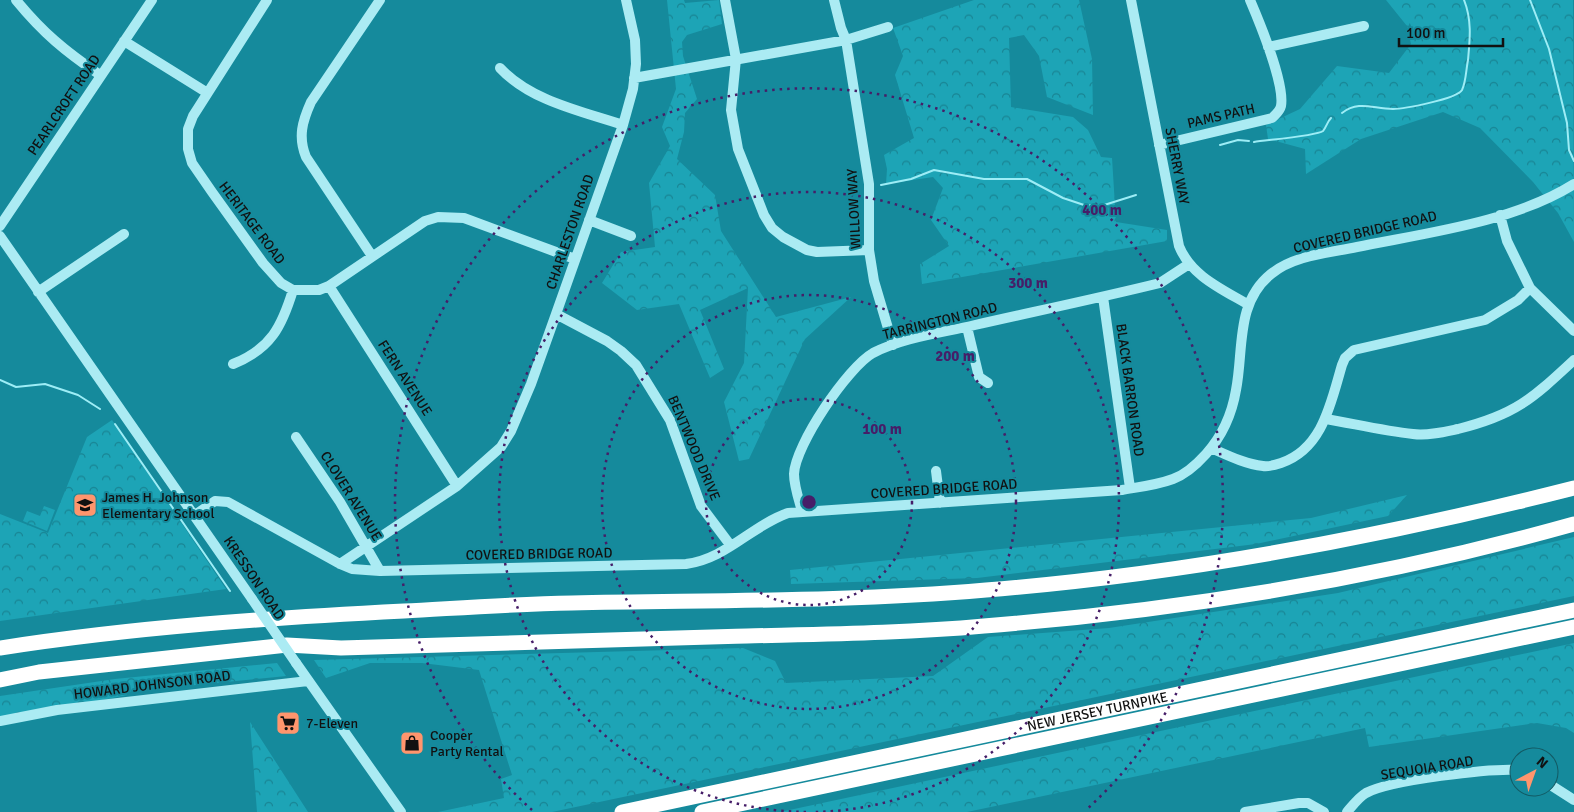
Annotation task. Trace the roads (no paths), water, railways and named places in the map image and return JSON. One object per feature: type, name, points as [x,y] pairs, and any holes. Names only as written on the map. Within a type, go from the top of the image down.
[{"type":"highway","points":[[0,648],[97,633],[330,615],[567,603],[885,596],[984,591],[1095,580],[1289,550],[1466,516],[1574,488]]},
{"type":"highway","points":[[0,680],[39,672],[288,645],[342,648],[982,627],[1133,611],[1277,591],[1413,565],[1574,524]]},
{"type":"highway","name":"NEW JERSEY TURNPIKE","points":[[622,812],[1574,610]]},
{"type":"highway","name":"NEW JERSEY TURNPIKE","points":[[702,812],[1574,626]]},
{"type":"street","points":[[16,0],[38,28],[59,46],[100,75]]},
{"type":"street","name":"PEARLCROFT ROAD","points":[[0,226],[152,0]]},
{"type":"street","name":"HERITAGE ROAD","points":[[267,0],[206,92],[188,129],[188,149],[192,163],[263,263],[281,283],[293,290]]},
{"type":"street","points":[[372,256],[306,157],[301,133],[304,117],[311,102],[380,0]]},
{"type":"street","name":"CHARLESTON ROAD","points":[[340,564],[457,486],[495,453],[511,431],[531,384],[623,125],[634,78],[635,40],[626,0]]},
{"type":"street","points":[[726,0],[736,59],[731,110],[738,149],[764,215],[772,228],[783,238],[807,250],[817,252],[869,250]]},
{"type":"street","name":"WILLOW WAY","points":[[834,0],[840,28],[846,40],[868,184],[869,250],[874,281],[893,345]]},
{"type":"street","name":"SHERRY WAY","points":[[1131,0],[1179,246],[1189,264],[1203,277],[1248,305]]},
{"type":"street","points":[[1250,0],[1264,30],[1268,47],[1364,26]]},
{"type":"street","points":[[634,78],[846,40],[888,27]]},
{"type":"street","points":[[124,41],[206,92]]},
{"type":"street","name":"PAMS PATH","points":[[1159,145],[1272,118],[1279,111],[1281,96],[1268,47]]},
{"type":"street","points":[[500,68],[512,80],[546,99],[623,125]]},
{"type":"street","name":"COVERED BRIDGE ROAD","points":[[195,515],[215,501],[228,502],[352,569],[380,571],[686,564],[708,559],[776,517],[802,511],[940,503],[1130,488],[1174,479],[1197,464],[1211,448],[1230,416],[1237,389],[1241,334],[1248,305],[1261,284],[1280,268],[1290,263],[1500,215],[1544,201],[1574,184]]},
{"type":"street","points":[[1500,215],[1514,256],[1530,288],[1574,331]]},
{"type":"street","points":[[233,364],[249,358],[279,329],[293,290],[319,290],[329,286],[425,221],[450,216],[464,218],[575,259]]},
{"type":"street","points":[[589,220],[631,236]]},
{"type":"street","points":[[38,292],[124,234]]},
{"type":"street","name":"KRESSON ROAD","points":[[1,241],[195,515],[308,681],[401,812]]},
{"type":"street","name":"TARRINGTON ROAD","points":[[802,511],[794,475],[798,456],[813,425],[863,360],[873,353],[893,345],[1160,283],[1189,264]]},
{"type":"street","name":"FERN AVENUE","points":[[329,286],[457,486]]},
{"type":"street","points":[[1211,448],[1248,463],[1263,466],[1273,465],[1298,456],[1305,450],[1326,418],[1342,365],[1345,358],[1354,350],[1485,320],[1518,300],[1530,288]]},
{"type":"street","name":"BLACK BARRON ROAD","points":[[1103,297],[1130,488]]},
{"type":"street","name":"BENTWOOD DRIVE","points":[[556,314],[614,346],[636,365],[670,420],[702,506],[731,546]]},
{"type":"street","points":[[968,327],[979,377],[988,383]]},
{"type":"street","points":[[1326,418],[1414,435],[1455,430],[1511,412],[1529,400],[1574,360]]},
{"type":"street","name":"CLOVER AVENUE","points":[[296,437],[368,547],[380,571]]},
{"type":"street","points":[[936,471],[940,503]]},
{"type":"street","name":"HOWARD JOHNSON ROAD","points":[[0,721],[57,710],[308,681]]},
{"type":"street","name":"SEQUOIA ROAD","points":[[1347,812],[1367,792],[1394,784],[1436,777],[1509,771]]},
{"type":"street","points":[[1559,790],[1574,800]]},
{"type":"street","points":[[1246,812],[1299,803],[1308,803],[1324,812]]},
{"type":"waterway","points":[[1342,113],[1348,109],[1360,106],[1393,109],[1418,105],[1451,97],[1462,90],[1466,76],[1470,37],[1467,7],[1464,0]]},
{"type":"waterway","points":[[1530,0],[1549,49],[1567,123],[1569,150],[1574,161]]},
{"type":"waterway","points":[[1254,142],[1319,133],[1323,131],[1331,118]]},
{"type":"waterway","points":[[1220,145],[1238,140],[1249,141]]},
{"type":"waterway","points":[[881,185],[911,179],[934,170],[984,179],[1027,179],[1063,198],[1084,205],[1101,206],[1136,195]]},
{"type":"waterway","points":[[0,380],[16,387],[45,384],[78,395],[100,409]]},
{"type":"waterway","points":[[115,424],[230,591]]},
{"type":"place","name":"James H. Johnson Elementary School","points":[[85,505]]},
{"type":"place","name":"7-Eleven","points":[[288,723]]},
{"type":"place","name":"Cooper Party Rental","points":[[412,743]]}]
